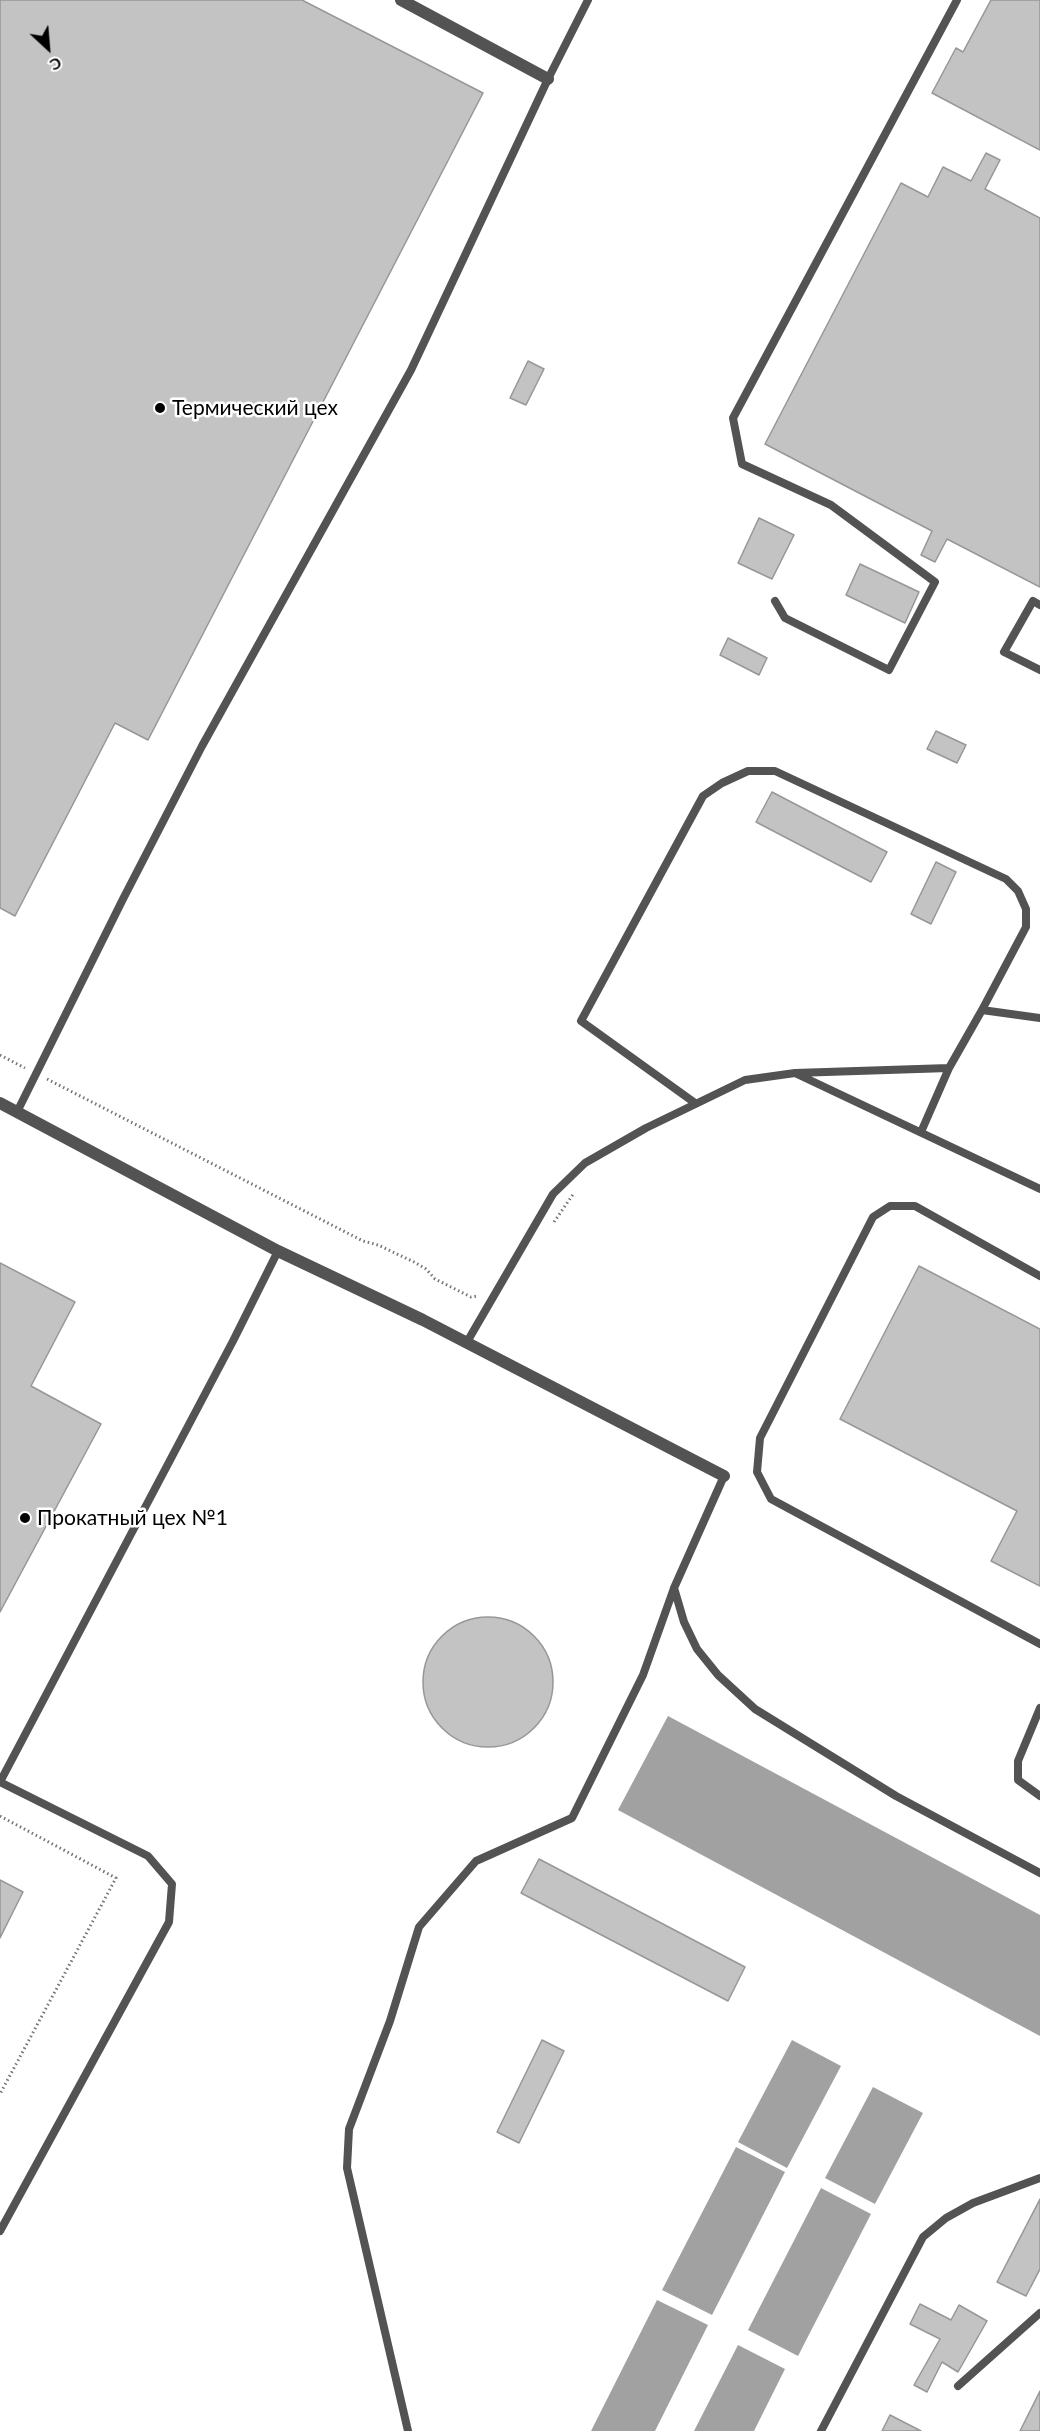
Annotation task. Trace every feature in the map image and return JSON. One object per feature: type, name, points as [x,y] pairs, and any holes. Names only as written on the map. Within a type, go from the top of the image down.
[{"type":"street","points":[[401,0],[548,79]]},
{"type":"street","points":[[0,1103],[278,1251],[467,1342],[724,1476]]},
{"type":"lane","points":[[17,1112],[202,746],[411,370],[548,79],[588,0]]},
{"type":"lane","points":[[775,601],[785,618],[890,670],[935,582],[831,505],[742,464],[733,418],[957,0]]},
{"type":"lane","points":[[1040,605],[1033,601],[1004,652],[1040,670]]},
{"type":"lane","points":[[695,1103],[581,1021],[703,796],[722,783],[748,771],[775,771],[1006,879],[1018,891],[1026,909],[1026,927],[949,1068],[921,1132]]},
{"type":"lane","points":[[981,1010],[1040,1018]]},
{"type":"lane","points":[[467,1342],[553,1194],[585,1163],[695,1103],[745,1080],[795,1073],[949,1068]]},
{"type":"lane","points":[[795,1073],[1040,1189]]},
{"type":"lane","points":[[1040,1276],[915,1206],[890,1206],[873,1217],[760,1438],[757,1472],[771,1499],[1040,1644]]},
{"type":"lane","points":[[0,2231],[169,1922],[172,1884],[148,1856],[0,1782],[223,1360],[278,1251]]},
{"type":"lane","points":[[408,2431],[347,2168],[349,2129],[390,2021],[419,1927],[476,1861],[572,1818],[643,1675],[674,1588],[724,1476]]},
{"type":"lane","points":[[674,1588],[684,1622],[697,1649],[718,1675],[755,1709],[896,1796],[1040,1873]]},
{"type":"lane","points":[[1040,1708],[1018,1761],[1018,1780],[1040,1796]]},
{"type":"lane","points":[[821,2431],[923,2237],[946,2218],[973,2203],[1040,2178]]},
{"type":"lane","points":[[958,2386],[1040,2313]]},
{"type":"path","points":[[0,1055],[363,1241],[378,1245],[414,1262],[426,1269],[435,1279],[471,1297],[480,1296],[486,1291]]},
{"type":"path","points":[[537,1221],[553,1223],[576,1191]]},
{"type":"path","points":[[0,1816],[116,1878],[0,2094]]},
{"type":"shaded area","points":[[668,1716],[1040,1915],[1040,2036],[618,1810]]},
{"type":"shaded area","points":[[792,2040],[841,2066],[787,2168],[738,2142]]},
{"type":"shaded area","points":[[873,2087],[923,2113],[875,2204],[825,2178]]},
{"type":"shaded area","points":[[736,2147],[785,2172],[712,2315],[662,2290]]},
{"type":"shaded area","points":[[821,2188],[871,2214],[798,2356],[748,2330]]},
{"type":"shaded area","points":[[657,2300],[708,2325],[655,2431],[591,2431]]},
{"type":"shaded area","points":[[738,2345],[785,2369],[754,2431],[694,2431]]},
{"type":"building","name":"Термический цех","points":[[0,0],[302,0],[483,93],[148,740],[115,723],[15,916],[0,908]]},
{"type":"building","points":[[991,0],[1040,0],[1040,150],[932,93],[956,48],[963,52]]},
{"type":"building","points":[[986,153],[1000,160],[985,189],[1040,218],[1040,587],[947,539],[935,562],[921,555],[932,531],[765,444],[901,183],[928,197],[943,167],[971,181]]},
{"type":"building","points":[[528,361],[544,369],[526,405],[510,398]]},
{"type":"building","points":[[759,518],[794,535],[772,579],[738,563]]},
{"type":"building","points":[[860,564],[919,592],[905,623],[846,595]]},
{"type":"building","points":[[728,638],[767,658],[759,675],[720,655]]},
{"type":"building","points":[[936,731],[966,745],[957,763],[927,749]]},
{"type":"building","points":[[772,792],[887,852],[871,882],[756,822]]},
{"type":"building","points":[[936,862],[956,872],[931,924],[911,914]]},
{"type":"building","name":"Прокатный цех №1","points":[[0,1263],[75,1302],[31,1386],[101,1424],[0,1612]]},
{"type":"building","points":[[919,1266],[1040,1329],[1040,1586],[991,1561],[1017,1511],[840,1419]]},
{"type":"building","points":[[488,1617],[513,1622],[534,1636],[548,1657],[553,1682],[548,1707],[534,1728],[513,1742],[488,1747],[463,1742],[442,1728],[428,1707],[423,1682],[428,1657],[442,1636],[463,1622]]},
{"type":"building","points":[[539,1859],[745,1967],[728,2001],[521,1893]]},
{"type":"building","points":[[0,1880],[23,1892],[0,1938]]},
{"type":"building","points":[[542,2040],[564,2051],[519,2143],[497,2132]]},
{"type":"building","points":[[1040,2199],[1040,2269],[1026,2296],[997,2282]]},
{"type":"building","points":[[920,2304],[951,2320],[959,2305],[987,2321],[958,2372],[942,2362],[927,2392],[914,2385],[940,2339],[910,2324]]},
{"type":"building","points":[[1040,2391],[1040,2431],[1020,2431]]},
{"type":"building","points":[[890,2415],[921,2431],[882,2431]]},
{"type":"place","name":"Термический цех","points":[[160,408]]},
{"type":"place","name":"Прокатный цех №1","points":[[25,1518]]}]
